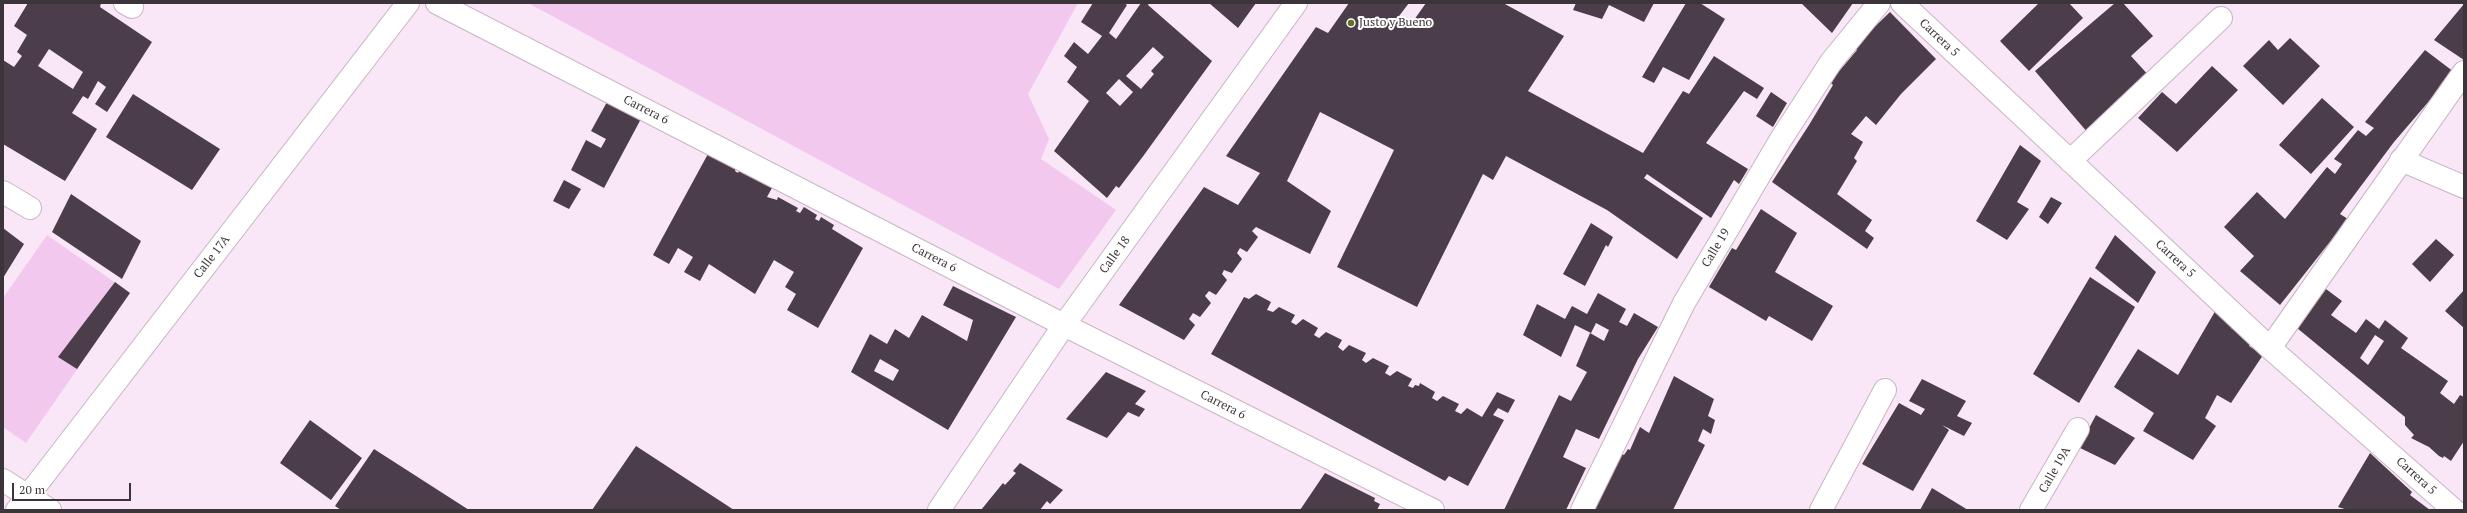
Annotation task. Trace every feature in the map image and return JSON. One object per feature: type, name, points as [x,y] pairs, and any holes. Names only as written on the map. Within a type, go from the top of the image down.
[{"type":"street","name":"Calle 17A","points":[[23,503],[408,3]]},
{"type":"street","name":"Carrera 6","points":[[437,3],[1064,324],[1406,504],[1433,510]]},
{"type":"street","name":"Calle 18","points":[[939,510],[1064,324],[1296,3]]},
{"type":"street","name":"Calle 19","points":[[1582,510],[1684,302],[1781,139],[1831,62],[1879,3]]},
{"type":"street","name":"Carrera 5","points":[[1902,3],[2270,348],[2454,510]]},
{"type":"street","points":[[2070,161],[2221,18]]},
{"type":"street","points":[[2270,348],[2464,72]]},
{"type":"street","points":[[2401,160],[2464,187]]},
{"type":"street","points":[[3,192],[30,208]]},
{"type":"street","points":[[1820,510],[1885,390]]},
{"type":"street","name":"Calle 19A","points":[[2031,510],[2078,429]]},
{"type":"street","points":[[3,480],[23,503],[50,510]]},
{"type":"shaded area","points":[[528,3],[1078,3],[1028,94],[1049,139],[1041,159],[1116,210],[1059,289]]},
{"type":"shaded area","points":[[47,235],[130,293],[26,443],[3,427],[3,298]]},
{"type":"building","points":[[28,3],[101,3],[100,7],[152,42],[107,112],[95,104],[106,87],[98,81],[88,99],[83,96],[72,113],[97,129],[65,181],[3,144],[3,60],[14,67],[22,56],[17,52],[27,35],[14,26]],"holes":[[[49,49],[83,72],[73,89],[38,66]]]},
{"type":"building","points":[[1093,3],[1124,3],[1127,5],[1109,33],[1116,39],[1141,3],[1149,3],[1148,5],[1212,61],[1119,188],[1116,186],[1107,198],[1054,151],[1089,101],[1067,82],[1077,67],[1064,56],[1074,42],[1088,54],[1102,36],[1081,22]],"holes":[[[1153,47],[1164,57],[1151,71],[1154,74],[1141,89],[1126,76]],[[1119,79],[1133,92],[1120,106],[1106,93]]]},
{"type":"building","points":[[1209,3],[1256,3],[1238,28]]},
{"type":"building","points":[[1349,3],[1409,3],[1396,20],[1409,27],[1426,3],[1503,3],[1564,36],[1528,91],[1643,153],[1683,91],[1689,94],[1714,56],[1764,88],[1757,99],[1744,91],[1706,143],[1748,169],[1739,184],[1734,180],[1711,218],[1647,174],[1644,178],[1703,218],[1677,259],[1607,210],[1506,156],[1493,180],[1483,174],[1417,307],[1337,267],[1394,150],[1320,112],[1287,181],[1331,211],[1310,254],[1256,227],[1252,231],[1258,237],[1247,252],[1240,248],[1237,253],[1242,259],[1232,273],[1224,270],[1222,274],[1227,280],[1216,295],[1209,291],[1205,296],[1211,303],[1200,317],[1193,313],[1189,319],[1195,325],[1184,340],[1119,305],[1204,187],[1238,205],[1260,173],[1226,156],[1316,27],[1328,33]]},
{"type":"building","points":[[1576,3],[1654,3],[1644,22],[1609,5],[1602,19],[1573,10]]},
{"type":"building","points":[[1686,3],[1700,3],[1725,19],[1689,80],[1663,67],[1654,83],[1642,77]]},
{"type":"building","points":[[1801,3],[1853,3],[1832,33]]},
{"type":"building","points":[[2039,3],[2069,3],[2083,18],[2029,71],[2000,41]]},
{"type":"building","points":[[2115,3],[2123,3],[2153,36],[2131,56],[2151,78],[2088,133],[2035,71]]},
{"type":"building","points":[[2464,4],[2464,60],[2434,40]]},
{"type":"building","points":[[1890,12],[1936,59],[1901,94],[1876,125],[1866,116],[1851,134],[1863,142],[1854,158],[1857,161],[1837,194],[1872,220],[1865,231],[1874,238],[1867,249],[1772,182],[1833,85],[1830,82],[1857,50],[1854,47]]},
{"type":"building","points":[[2290,38],[2320,66],[2283,105],[2243,66],[2269,40],[2278,50]]},
{"type":"building","points":[[2425,50],[2454,72],[2394,142],[2340,214],[2348,219],[2280,305],[2240,271],[2254,256],[2224,227],[2257,192],[2285,219],[2327,167],[2335,174],[2342,164],[2334,159],[2358,130],[2366,136],[2374,128],[2365,122]]},
{"type":"building","points":[[2212,66],[2238,90],[2177,152],[2138,118],[2162,92],[2176,104]]},
{"type":"building","points":[[1771,92],[1787,103],[1773,127],[1756,116]]},
{"type":"building","points":[[133,94],[220,149],[192,190],[106,137]]},
{"type":"building","points":[[2322,98],[2354,127],[2311,174],[2279,145]]},
{"type":"building","points":[[607,102],[642,117],[604,188],[571,170],[586,140],[601,148],[606,139],[591,131]]},
{"type":"building","points":[[2020,145],[2041,161],[2017,202],[2029,209],[2007,240],[1976,221]]},
{"type":"building","points":[[709,152],[736,168],[735,171],[738,173],[740,169],[773,186],[767,197],[777,200],[778,197],[798,208],[796,211],[800,213],[804,207],[817,215],[815,219],[819,221],[821,217],[834,225],[832,229],[863,248],[818,328],[787,310],[796,294],[785,287],[794,272],[774,260],[755,294],[709,264],[700,281],[684,272],[693,257],[678,248],[669,264],[653,255]]},
{"type":"building","points":[[564,180],[581,189],[569,209],[553,201]]},
{"type":"building","points":[[71,194],[141,241],[122,279],[52,232]]},
{"type":"building","points":[[2051,197],[2062,203],[2048,224],[2039,217]]},
{"type":"building","points":[[1761,209],[1797,233],[1775,272],[1833,306],[1812,341],[1769,316],[1766,321],[1709,287],[1732,248],[1736,250]]},
{"type":"building","points":[[1591,223],[1613,237],[1608,247],[1606,245],[1585,286],[1563,274]]},
{"type":"building","points":[[3,228],[24,244],[3,278]]},
{"type":"building","points":[[2115,235],[2156,272],[2138,303],[2095,268]]},
{"type":"building","points":[[2436,239],[2454,255],[2430,282],[2412,264]]},
{"type":"building","points":[[2090,277],[2135,307],[2079,403],[2033,374]]},
{"type":"building","points":[[115,282],[130,293],[77,369],[58,357]]},
{"type":"building","points":[[953,286],[1016,317],[948,430],[851,372],[870,334],[887,344],[895,329],[909,338],[922,315],[967,341],[973,320],[943,305]],"holes":[[[880,359],[899,370],[893,381],[874,371]]]},
{"type":"building","points":[[2326,289],[2342,301],[2331,315],[2356,333],[2366,319],[2379,329],[2385,320],[2408,338],[2401,348],[2448,381],[2440,393],[2454,404],[2460,395],[2464,397],[2464,441],[2451,461],[2444,456],[2443,458],[2439,456],[2429,447],[2411,438],[2414,435],[2405,425],[2405,417],[2297,328]],"holes":[[[2375,335],[2384,341],[2368,365],[2360,358]]]},
{"type":"building","points":[[2464,290],[2464,328],[2445,311]]},
{"type":"building","points":[[1598,293],[1626,309],[1619,322],[1627,326],[1634,313],[1658,327],[1638,359],[1599,439],[1576,429],[1563,457],[1586,468],[1566,510],[1504,510],[1559,395],[1571,401],[1587,372],[1576,366],[1590,333],[1604,341],[1609,330],[1596,323],[1591,333],[1575,325],[1561,357],[1523,335],[1537,304],[1565,319],[1572,306],[1587,314]]},
{"type":"building","points":[[1256,294],[1271,302],[1267,310],[1273,312],[1279,307],[1295,315],[1291,322],[1296,325],[1303,319],[1318,328],[1314,335],[1319,338],[1326,332],[1342,340],[1338,347],[1343,351],[1349,345],[1366,353],[1362,360],[1366,363],[1373,358],[1389,366],[1385,373],[1390,376],[1397,371],[1412,379],[1408,386],[1413,388],[1415,385],[1419,386],[1420,383],[1435,392],[1432,398],[1437,401],[1443,396],[1459,404],[1455,411],[1461,414],[1467,408],[1482,417],[1497,392],[1515,400],[1508,413],[1498,408],[1493,415],[1504,420],[1468,486],[1449,476],[1445,481],[1211,354],[1244,297],[1249,299]]},
{"type":"building","points":[[2217,308],[2233,324],[2231,328],[2251,341],[2249,346],[2263,355],[2231,403],[2217,395],[2205,418],[2216,426],[2193,460],[2143,431],[2154,413],[2114,387],[2138,349],[2178,375]]},
{"type":"building","points":[[1106,372],[1146,391],[1135,404],[1145,409],[1139,417],[1128,412],[1107,438],[1066,419]]},
{"type":"building","points":[[1674,376],[1714,399],[1708,416],[1715,420],[1711,434],[1703,429],[1698,441],[1705,445],[1673,510],[1592,510],[1620,453],[1624,455],[1628,449],[1630,450],[1640,427],[1649,433]]},
{"type":"building","points":[[1922,379],[1966,401],[1957,416],[1972,423],[1964,436],[1942,425],[1949,430],[1913,491],[1862,464],[1899,403],[1921,415],[1925,409],[1909,401]]},
{"type":"building","points":[[2096,415],[2135,438],[2115,465],[2076,446],[2088,430]]},
{"type":"building","points":[[310,420],[362,458],[331,500],[280,463]]},
{"type":"building","points":[[636,446],[734,510],[592,510]]},
{"type":"building","points":[[374,449],[469,510],[341,510],[335,506]]},
{"type":"building","points":[[2370,453],[2412,492],[2410,495],[2430,510],[2348,510],[2338,507]]},
{"type":"building","points":[[1020,463],[1063,490],[1050,504],[1047,501],[1040,510],[981,510],[1003,483],[1005,485],[1016,473],[1013,471]]},
{"type":"building","points":[[1325,473],[1375,498],[1374,501],[1380,504],[1377,510],[1300,510]]},
{"type":"building","points":[[1932,488],[1968,510],[1920,510]]},
{"type":"place","name":"Justo y Bueno","points":[[1351,23]]}]
